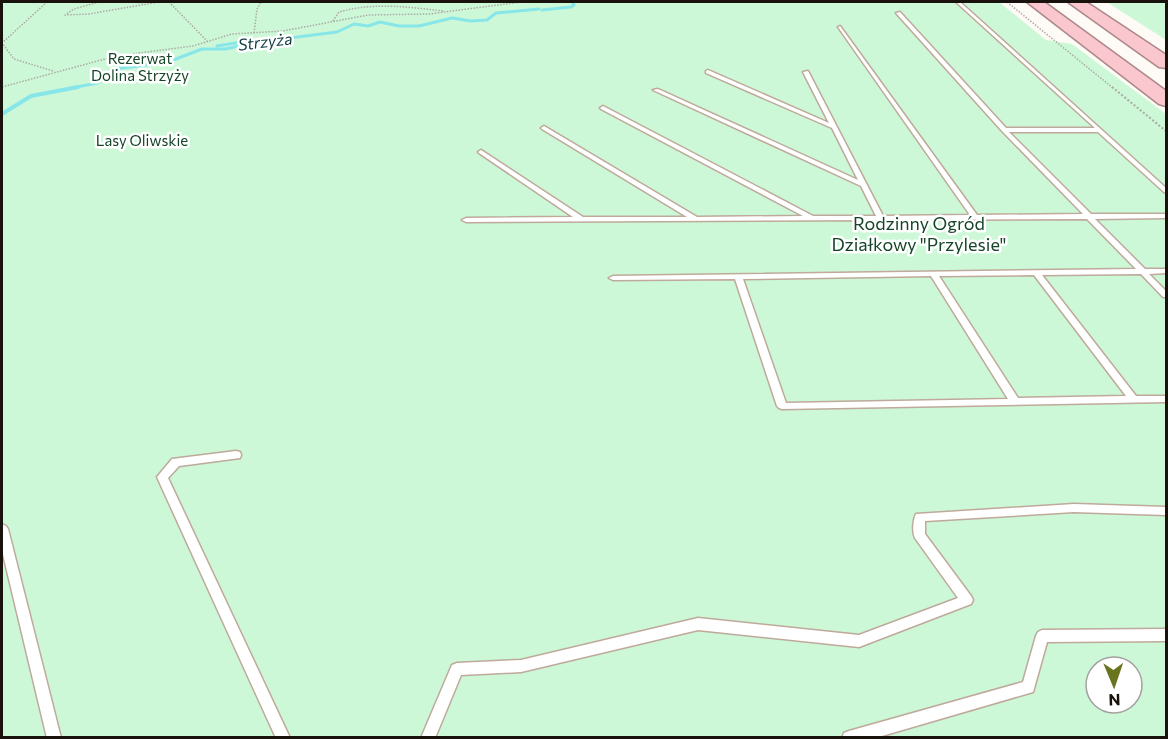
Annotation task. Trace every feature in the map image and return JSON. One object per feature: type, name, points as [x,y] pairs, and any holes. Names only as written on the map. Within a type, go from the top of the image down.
[{"type":"highway","points":[[1035,2],[1167,100]]},
{"type":"highway","points":[[1054,2],[1167,82]]},
{"type":"highway","points":[[1076,2],[1167,63]]},
{"type":"highway","points":[[1082,2],[1107,22]]},
{"type":"lane","points":[[958,2],[1167,191]]},
{"type":"lane","points":[[898,13],[1004,130],[1167,295]]},
{"type":"lane","points":[[840,27],[976,219]]},
{"type":"lane","points":[[708,72],[834,127]]},
{"type":"lane","points":[[806,72],[881,219]]},
{"type":"lane","points":[[656,90],[864,185]]},
{"type":"lane","points":[[603,108],[814,219]]},
{"type":"lane","points":[[544,128],[696,219]]},
{"type":"lane","points":[[1004,130],[1100,130]]},
{"type":"lane","points":[[481,152],[582,220]]},
{"type":"lane","points":[[466,220],[976,219],[1167,216]]},
{"type":"lane","points":[[613,278],[1167,272]]},
{"type":"lane","points":[[1036,273],[1134,400]]},
{"type":"lane","points":[[738,276],[782,406],[1167,399]]},
{"type":"lane","points":[[934,276],[1015,402]]},
{"type":"lane","points":[[236,455],[176,462],[162,477],[283,738]]},
{"type":"lane","points":[[428,738],[457,669],[521,666],[698,624],[859,641],[967,600],[919,535],[920,517],[1074,508],[1167,511]]},
{"type":"lane","points":[[2,529],[54,738]]},
{"type":"lane","points":[[849,738],[1028,687],[1042,636],[1167,635]]},
{"type":"path","points":[[47,2],[2,43],[14,59],[55,72]]},
{"type":"path","points":[[99,2],[74,9],[65,15],[75,16],[159,2]]},
{"type":"path","points":[[133,2],[148,3]]},
{"type":"path","points":[[169,2],[208,42]]},
{"type":"path","points":[[254,33],[256,27],[254,15],[261,2]]},
{"type":"path","points":[[2,87],[123,55],[182,48],[232,34],[283,31],[368,15],[450,12],[521,2]]},
{"type":"path","points":[[1007,2],[1167,131]]},
{"type":"path","points":[[333,21],[339,12],[370,7],[391,6],[450,12]]},
{"type":"green space","name":"Rodzinny Ogród Działkowy \"Przylesie\"","points":[[2,2],[999,2],[1046,40],[1072,44],[1166,114],[1166,737],[2,737]]},
{"type":"green space","points":[[1107,2],[1166,2],[1166,40],[1110,4]]},
{"type":"waterway","name":"Strzyża","points":[[542,10],[571,7],[574,5],[572,2]]},
{"type":"waterway","name":"Strzyża","points":[[71,88],[98,83],[116,69],[168,62],[202,49],[225,49],[258,42],[337,32],[354,24],[368,26],[380,22],[399,26],[419,26],[452,18],[471,21],[487,20],[496,13],[539,9]]},
{"type":"waterway","name":"Strzyża","points":[[217,46],[254,40]]},
{"type":"waterway","name":"Strzyża","points":[[2,114],[31,96],[78,87]]},
{"type":"park label","name":"Rezerwat Dolina Strzyży","points":[[140,66]]},
{"type":"park label","name":"Lasy Oliwskie","points":[[142,140]]}]
